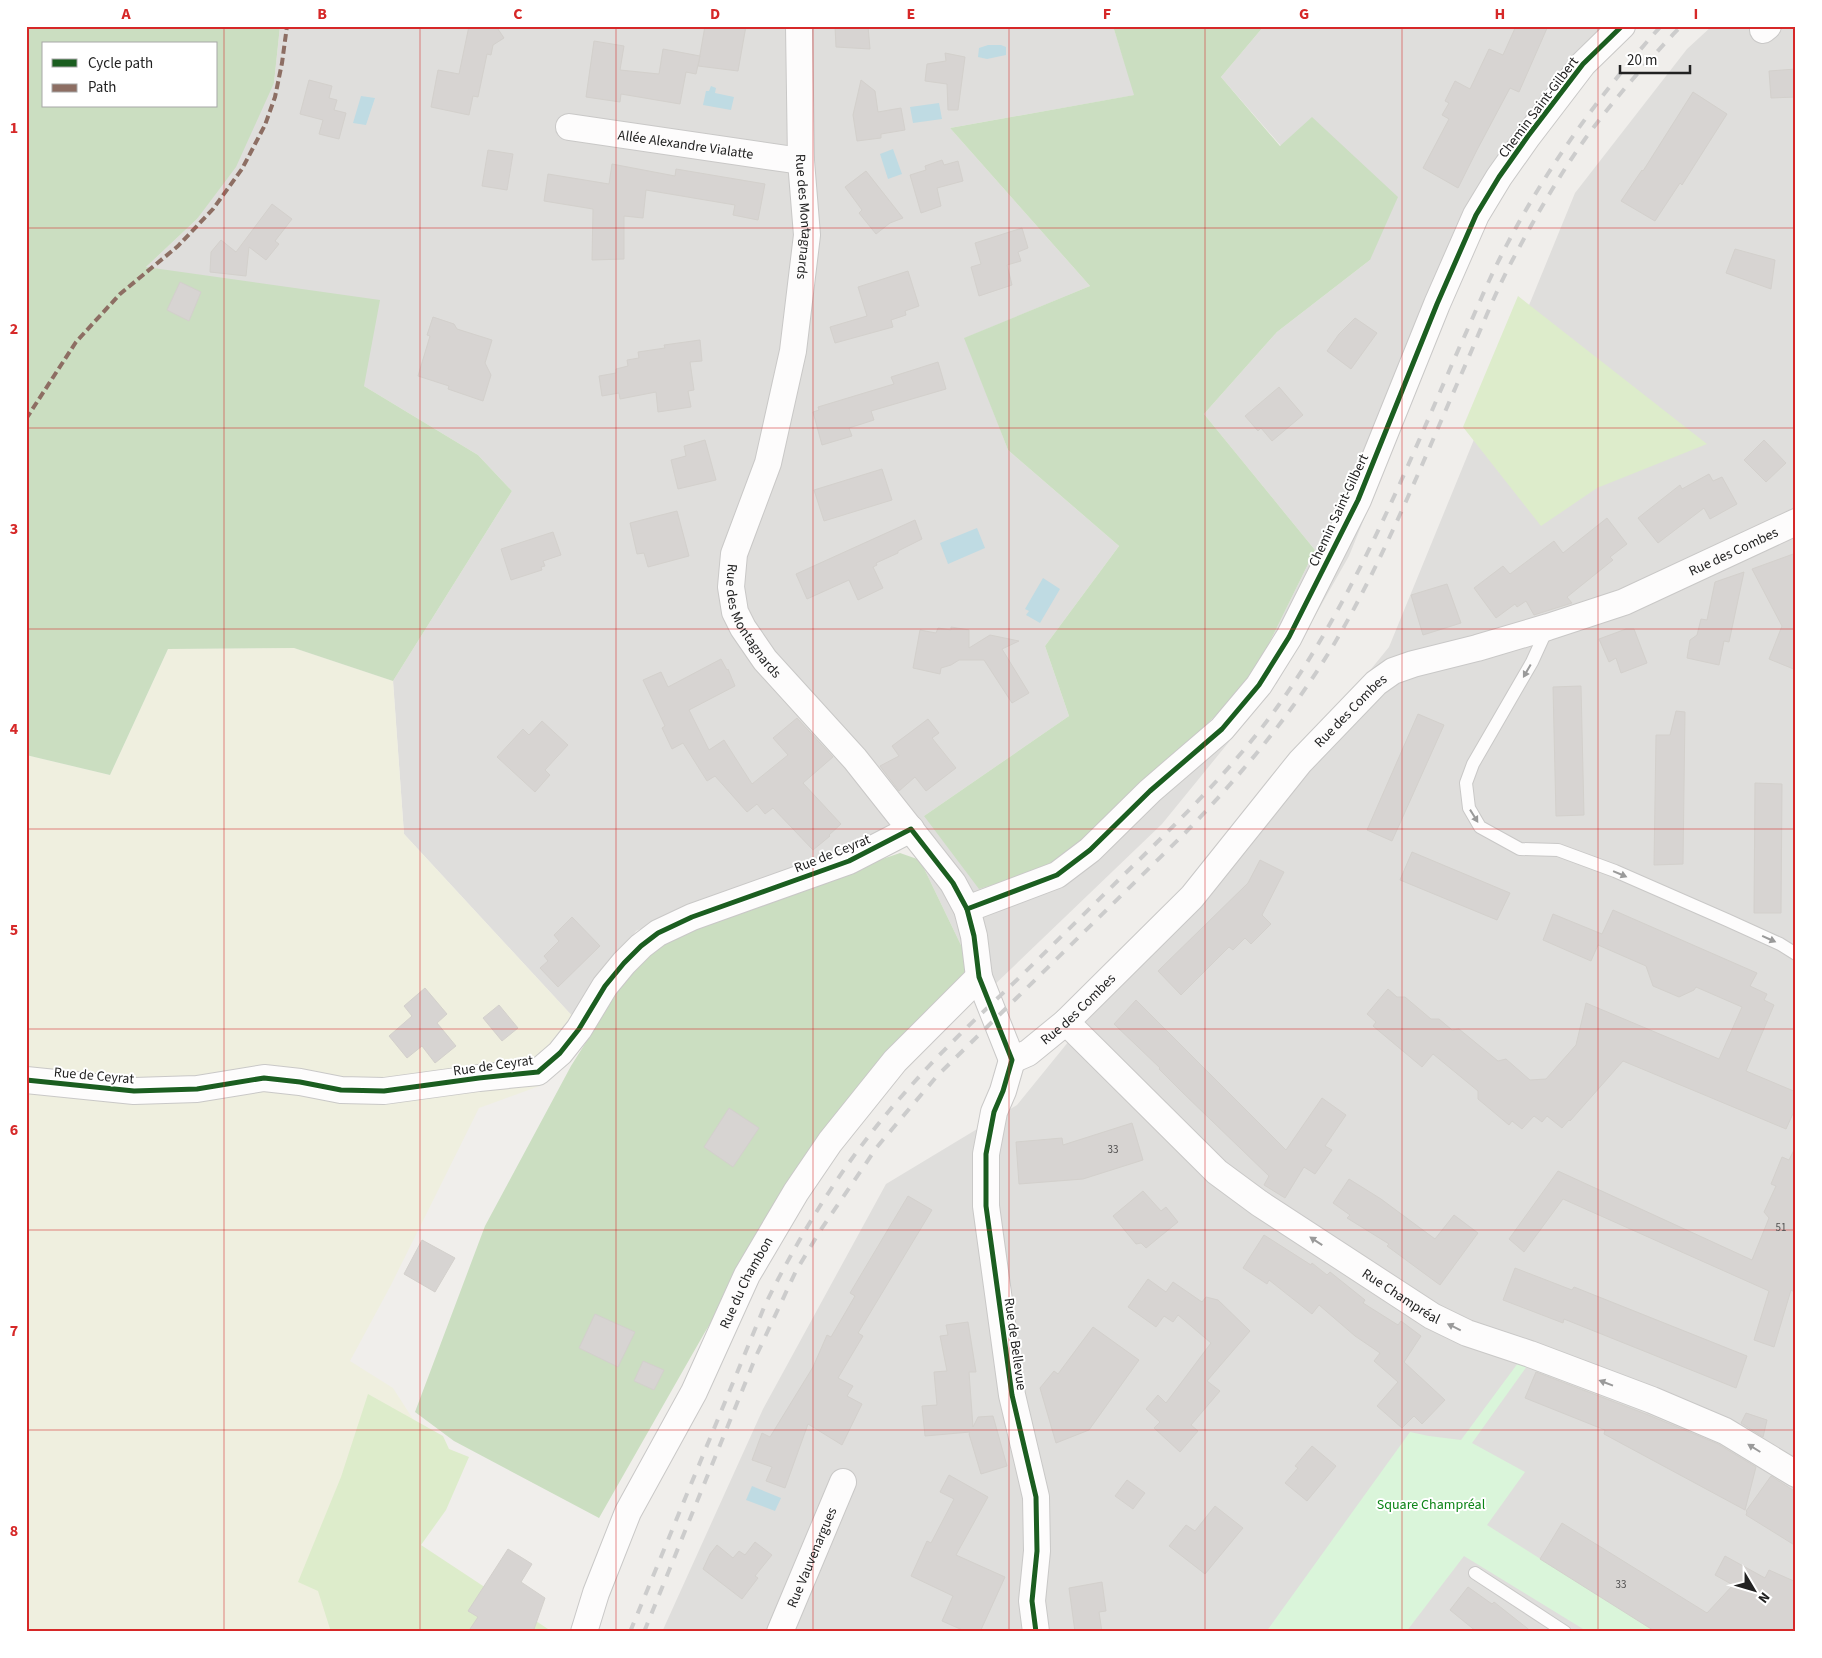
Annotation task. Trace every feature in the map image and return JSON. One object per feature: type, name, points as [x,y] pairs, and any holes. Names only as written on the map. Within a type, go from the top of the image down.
[{"type":"street","name":"Rue des Montagnards","points":[[799,26],[801,161],[807,235],[793,351],[768,463],[734,554],[731,587],[736,612],[743,628],[754,645],[855,759],[952,883],[967,909],[974,936],[978,977],[1012,1060]]},
{"type":"street","name":"Chemin Saint-Gilbert","points":[[967,909],[1058,875],[1084,855],[1150,792],[1222,729],[1259,685],[1289,637],[1358,500],[1437,304],[1476,215],[1499,177],[1528,136],[1583,64],[1622,26]]},
{"type":"street","name":"Allée Alexandre Vialatte","points":[[569,127],[801,161]]},
{"type":"street","name":"Rue des Combes","points":[[1012,1060],[1028,1053],[1066,1022],[1192,897],[1300,762],[1376,683],[1393,672],[1413,664],[1477,648],[1624,602],[1796,522]]},
{"type":"street","name":"Rue de Ceyrat","points":[[26,1080],[134,1091],[197,1089],[264,1078],[300,1082],[341,1090],[384,1092],[479,1078],[538,1072],[565,1047],[579,1029],[605,986],[624,963],[658,933],[692,917],[850,860],[911,829]]},
{"type":"street","name":"Rue du Chambon","points":[[584,1632],[596,1593],[628,1512],[694,1392],[747,1275],[796,1192],[830,1142],[895,1061],[978,977]]},
{"type":"street","name":"Rue Champréal","points":[[1066,1022],[1217,1172],[1259,1203],[1432,1316],[1467,1333],[1624,1389],[1725,1431],[1796,1474]]},
{"type":"street","name":"Rue de Bellevue","points":[[1012,1060],[994,1112],[986,1154],[986,1206],[1012,1395],[1036,1497],[1037,1552],[1032,1601],[1036,1632]]},
{"type":"street","name":"Rue Vauvenargues","points":[[780,1632],[842,1482]]},
{"type":"lane","points":[[1548,627],[1532,662],[1473,764],[1466,783],[1469,808],[1480,827],[1520,849],[1558,850],[1614,871],[1773,941],[1796,954]]},
{"type":"lane","points":[[1475,1573],[1565,1632]]},
{"type":"shaded area","points":[[280,26],[1113,26],[1135,95],[950,128],[1090,286],[965,338],[1008,450],[1119,546],[1045,646],[1069,716],[924,816],[1100,828],[1250,682],[1315,550],[1204,414],[1277,332],[1370,260],[1281,146],[1221,77],[1264,26],[1635,26],[1568,96],[1495,196],[1349,556],[1277,683],[1162,824],[990,989],[972,968],[920,860],[891,830],[860,851],[712,898],[636,931],[575,1019],[404,834],[393,681],[512,491],[478,455],[364,386],[146,267],[197,219],[274,83]]},
{"type":"shaded area","points":[[1712,26],[1796,26],[1796,1632],[662,1632],[763,1409],[886,1184],[1017,1105],[1389,647],[1575,193],[1687,49]]},
{"type":"green space","points":[[26,26],[280,26],[274,83],[236,167],[197,219],[146,267],[380,300],[364,386],[478,455],[512,491],[393,681],[294,648],[168,649],[110,775],[26,755]]},
{"type":"green space","points":[[1113,26],[1264,26],[1221,77],[1280,146],[1312,117],[1398,197],[1370,260],[1277,332],[1204,414],[1315,550],[1250,682],[1100,828],[1051,867],[979,889],[924,816],[1069,716],[1045,646],[1119,546],[1008,450],[964,338],[1090,286],[950,128],[1134,95]]},
{"type":"green space","points":[[1518,296],[1707,444],[1597,488],[1541,526],[1463,427]]},
{"type":"green space","points":[[294,648],[393,681],[404,834],[575,1019],[542,1085],[479,1108],[391,1285],[350,1361],[393,1388],[427,1441],[342,1632],[26,1632],[26,755],[110,775],[168,649]]},
{"type":"green space","points":[[900,853],[920,860],[972,968],[815,1154],[705,1332],[599,1518],[454,1441],[415,1412],[485,1226],[571,1066],[635,964],[669,936],[748,905]]},
{"type":"green space","name":"Square Champréal","points":[[1518,1363],[1527,1366],[1472,1443],[1525,1472],[1487,1525],[1656,1632],[1588,1632],[1464,1556],[1406,1632],[1266,1632],[1410,1432],[1461,1440]]},
{"type":"green space","points":[[368,1394],[443,1436],[449,1449],[469,1457],[446,1510],[421,1545],[548,1629],[547,1632],[331,1632],[318,1591],[298,1582],[341,1477]]},
{"type":"water","points":[[988,45],[1006,47],[1006,55],[987,59],[978,57],[979,48]]},
{"type":"water","points":[[711,86],[716,88],[715,93],[734,97],[731,110],[703,105],[706,91],[709,91]]},
{"type":"water","points":[[361,96],[375,98],[366,125],[353,123]]},
{"type":"water","points":[[939,103],[942,119],[913,123],[910,107]]},
{"type":"water","points":[[893,149],[902,174],[888,179],[880,154]]},
{"type":"water","points":[[977,528],[985,548],[948,564],[940,543]]},
{"type":"water","points":[[1043,578],[1060,589],[1040,623],[1026,615],[1029,611],[1025,609]]},
{"type":"water","points":[[752,1486],[781,1498],[775,1511],[746,1500]]},
{"type":"building","points":[[469,26],[496,26],[504,38],[493,45],[491,55],[487,54],[478,97],[473,96],[469,115],[431,107],[438,70],[459,74]]},
{"type":"building","points":[[705,26],[746,26],[738,71],[698,66]]},
{"type":"building","points":[[835,26],[868,26],[870,49],[836,47]]},
{"type":"building","points":[[1516,26],[1548,26],[1519,92],[1510,88],[1458,188],[1423,168],[1449,119],[1442,115],[1449,103],[1445,101],[1455,81],[1470,89],[1489,49],[1503,55]]},
{"type":"building","points":[[594,41],[624,46],[620,70],[659,74],[663,49],[700,56],[696,74],[686,72],[680,104],[621,94],[620,102],[586,97]]},
{"type":"building","points":[[945,53],[965,57],[958,110],[948,110],[947,84],[925,81],[927,64],[946,61]]},
{"type":"building","points":[[1796,69],[1796,97],[1771,98],[1769,71]]},
{"type":"building","points":[[309,80],[332,86],[329,98],[337,100],[334,110],[346,113],[339,139],[319,134],[323,120],[300,114]]},
{"type":"building","points":[[861,80],[875,91],[878,112],[901,108],[905,130],[881,134],[881,138],[857,141],[853,115]]},
{"type":"building","points":[[1693,92],[1727,114],[1682,185],[1680,183],[1655,221],[1621,201],[1643,171]]},
{"type":"building","points":[[488,150],[513,154],[507,190],[482,186]]},
{"type":"building","points":[[942,160],[944,165],[958,161],[963,181],[937,188],[941,206],[921,213],[910,175],[926,170],[925,166]]},
{"type":"building","points":[[612,164],[675,176],[676,169],[765,184],[758,220],[733,215],[735,205],[646,190],[643,218],[624,216],[624,259],[592,260],[593,209],[544,201],[548,174],[609,184]]},
{"type":"building","points":[[866,171],[903,218],[890,223],[876,234],[859,213],[862,210],[845,187]]},
{"type":"building","points":[[272,204],[292,219],[275,241],[279,244],[266,260],[249,247],[246,276],[210,272],[211,252],[221,240],[236,252]]},
{"type":"building","points":[[1022,228],[1028,248],[1018,252],[1021,261],[1007,265],[1012,285],[979,296],[971,267],[981,264],[975,243]]},
{"type":"building","points":[[1735,249],[1775,260],[1771,289],[1726,273]]},
{"type":"building","points":[[908,271],[919,306],[905,311],[906,315],[891,320],[893,327],[835,343],[830,327],[867,316],[858,287]]},
{"type":"building","points":[[180,282],[201,292],[189,321],[167,310]]},
{"type":"building","points":[[433,317],[454,324],[457,329],[492,340],[485,363],[491,375],[483,401],[448,389],[449,386],[418,376],[430,336],[427,335]]},
{"type":"building","points":[[1355,318],[1377,333],[1351,369],[1327,351],[1339,334]]},
{"type":"building","points":[[700,340],[702,361],[690,362],[694,390],[688,391],[691,407],[658,412],[656,392],[620,399],[619,393],[602,396],[599,376],[616,373],[616,369],[628,366],[627,360],[639,358],[638,352],[665,348],[664,345]]},
{"type":"building","points":[[938,362],[946,389],[871,411],[874,420],[849,428],[852,436],[822,445],[813,412],[819,410],[818,407],[894,384],[891,377]]},
{"type":"building","points":[[1279,387],[1303,415],[1272,441],[1261,428],[1258,431],[1245,416]]},
{"type":"building","points":[[705,440],[716,480],[678,489],[671,460],[686,456],[684,446]]},
{"type":"building","points":[[1764,440],[1786,463],[1766,482],[1744,460]]},
{"type":"building","points":[[882,469],[892,500],[824,521],[814,490]]},
{"type":"building","points":[[1709,474],[1713,481],[1722,477],[1737,504],[1710,519],[1704,508],[1658,543],[1638,518],[1680,485],[1682,489]]},
{"type":"building","points":[[677,511],[689,556],[648,567],[644,553],[637,554],[630,523]]},
{"type":"building","points":[[1607,518],[1627,544],[1610,557],[1613,560],[1567,597],[1572,603],[1534,615],[1526,601],[1517,607],[1515,604],[1496,618],[1474,588],[1503,566],[1510,574],[1554,541],[1563,553]]},
{"type":"building","points":[[915,520],[922,539],[876,563],[877,565],[873,567],[883,588],[858,600],[849,580],[807,599],[796,574]]},
{"type":"building","points":[[553,532],[561,555],[543,561],[545,566],[541,567],[542,570],[511,580],[501,549]]},
{"type":"building","points":[[1796,553],[1796,670],[1769,659],[1782,626],[1752,569]]},
{"type":"building","points":[[1744,572],[1729,642],[1724,641],[1719,665],[1687,658],[1690,640],[1697,635],[1701,619],[1707,620],[1715,582]]},
{"type":"building","points":[[1447,584],[1461,623],[1423,635],[1411,595]]},
{"type":"building","points":[[951,627],[969,630],[969,648],[990,635],[1019,641],[1002,649],[1029,693],[1012,703],[984,660],[959,660],[941,668],[940,674],[913,668],[920,630],[936,633],[938,628],[951,630]]},
{"type":"building","points":[[1626,629],[1634,629],[1647,663],[1621,673],[1616,658],[1609,662],[1599,639]]},
{"type":"building","points":[[721,659],[728,669],[735,686],[689,710],[709,750],[724,740],[752,784],[788,755],[773,738],[797,718],[833,757],[803,783],[841,824],[813,850],[773,808],[765,814],[757,804],[747,812],[715,776],[707,781],[683,743],[672,749],[662,728],[665,726],[643,680],[661,672],[668,687]]},
{"type":"building","points":[[1581,686],[1584,815],[1556,816],[1553,687]]},
{"type":"building","points":[[1676,711],[1685,712],[1683,864],[1654,865],[1656,735],[1670,735]]},
{"type":"building","points":[[1418,714],[1444,725],[1392,841],[1367,830]]},
{"type":"building","points":[[928,719],[939,733],[932,738],[956,768],[926,791],[915,777],[899,791],[880,766],[899,756],[892,746]]},
{"type":"building","points":[[542,721],[568,745],[545,770],[550,775],[535,792],[497,757],[523,729],[529,735]]},
{"type":"building","points":[[1755,783],[1782,784],[1781,913],[1754,913]]},
{"type":"building","points":[[1412,852],[1510,893],[1497,920],[1400,880]]},
{"type":"building","points":[[1260,860],[1284,872],[1262,915],[1271,924],[1251,944],[1245,938],[1233,950],[1229,947],[1181,995],[1158,971],[1248,883]]},
{"type":"building","points":[[1613,910],[1757,973],[1750,986],[1767,994],[1764,1000],[1774,1005],[1746,1071],[1796,1092],[1796,1107],[1786,1129],[1623,1061],[1562,1128],[1547,1116],[1542,1122],[1534,1116],[1522,1129],[1512,1121],[1509,1125],[1478,1099],[1478,1091],[1433,1054],[1422,1067],[1373,1026],[1376,1022],[1367,1014],[1388,989],[1397,997],[1405,997],[1431,1019],[1439,1019],[1452,1030],[1459,1029],[1498,1061],[1506,1059],[1530,1080],[1546,1079],[1576,1045],[1586,1003],[1719,1059],[1742,1007],[1696,987],[1694,990],[1679,997],[1653,986],[1646,966],[1598,945],[1591,961],[1543,940],[1553,914],[1602,934]]},
{"type":"building","points":[[572,917],[600,946],[558,987],[540,968],[548,961],[544,956],[559,941],[554,935]]},
{"type":"building","points":[[425,988],[447,1014],[437,1023],[456,1046],[435,1063],[422,1046],[407,1058],[389,1036],[412,1016],[404,1006]]},
{"type":"building","points":[[1136,1000],[1286,1150],[1322,1098],[1346,1115],[1325,1146],[1332,1150],[1315,1174],[1304,1167],[1285,1198],[1264,1185],[1269,1176],[1114,1024]]},
{"type":"building","points":[[499,1005],[518,1028],[502,1041],[483,1018]]},
{"type":"building","points":[[729,1108],[759,1128],[733,1167],[704,1147]]},
{"type":"building","points":[[1132,1123],[1143,1160],[1083,1179],[1019,1184],[1016,1142],[1062,1138],[1063,1145]]},
{"type":"building","points":[[1796,1146],[1796,1293],[1791,1290],[1774,1347],[1754,1340],[1769,1291],[1563,1199],[1524,1252],[1509,1239],[1558,1171],[1752,1260],[1769,1218],[1764,1212],[1776,1186],[1771,1184],[1782,1157],[1789,1160]]},
{"type":"building","points":[[1349,1179],[1381,1199],[1435,1239],[1454,1215],[1478,1233],[1440,1285],[1387,1246],[1389,1244],[1347,1218],[1350,1215],[1333,1203]]},
{"type":"building","points":[[1143,1191],[1161,1211],[1166,1207],[1178,1222],[1146,1248],[1141,1243],[1136,1244],[1113,1216]]},
{"type":"building","points":[[908,1196],[932,1210],[858,1333],[863,1336],[838,1378],[853,1386],[847,1396],[862,1404],[842,1445],[808,1424],[785,1488],[766,1481],[772,1467],[752,1460],[762,1433],[770,1437],[813,1367],[827,1335],[831,1337],[855,1296],[850,1293]]},
{"type":"building","points":[[1264,1235],[1311,1265],[1312,1263],[1327,1275],[1330,1272],[1365,1300],[1363,1303],[1398,1325],[1401,1321],[1421,1336],[1404,1362],[1445,1400],[1422,1424],[1414,1416],[1402,1428],[1377,1406],[1398,1382],[1374,1361],[1380,1353],[1355,1336],[1319,1305],[1312,1314],[1269,1280],[1267,1284],[1243,1268]]},
{"type":"building","points":[[422,1240],[455,1258],[435,1292],[404,1274]]},
{"type":"building","points":[[1515,1268],[1572,1290],[1574,1287],[1747,1356],[1736,1388],[1564,1319],[1563,1323],[1503,1300]]},
{"type":"building","points":[[1148,1279],[1166,1292],[1173,1282],[1202,1302],[1206,1297],[1218,1300],[1250,1331],[1207,1381],[1220,1391],[1191,1425],[1198,1431],[1180,1452],[1154,1428],[1160,1422],[1146,1409],[1158,1395],[1166,1403],[1211,1343],[1178,1315],[1173,1322],[1164,1316],[1156,1327],[1128,1307]]},
{"type":"building","points":[[595,1314],[635,1332],[618,1367],[579,1348]]},
{"type":"building","points":[[968,1322],[976,1372],[969,1372],[973,1427],[978,1417],[993,1416],[1007,1466],[981,1474],[970,1432],[925,1436],[922,1406],[937,1405],[934,1372],[947,1371],[940,1336],[948,1335],[946,1325]]},
{"type":"building","points":[[1093,1327],[1139,1360],[1089,1430],[1056,1443],[1040,1388],[1054,1371],[1058,1374]]},
{"type":"building","points":[[643,1361],[664,1370],[654,1390],[634,1381]]},
{"type":"building","points":[[1536,1372],[1718,1444],[1756,1467],[1745,1510],[1604,1434],[1605,1430],[1525,1398]]},
{"type":"building","points":[[1746,1413],[1767,1420],[1763,1437],[1741,1423]]},
{"type":"building","points":[[1312,1446],[1336,1466],[1307,1501],[1285,1483],[1298,1468],[1295,1466]]},
{"type":"building","points":[[949,1475],[988,1497],[956,1555],[1005,1577],[980,1632],[967,1632],[942,1621],[953,1596],[911,1576],[927,1541],[931,1543],[954,1499],[940,1492]]},
{"type":"building","points":[[1771,1476],[1796,1492],[1796,1546],[1746,1515],[1746,1511]]},
{"type":"building","points":[[1127,1480],[1145,1493],[1133,1509],[1115,1496]]},
{"type":"building","points":[[1215,1506],[1243,1528],[1205,1574],[1169,1546],[1186,1525],[1195,1531]]},
{"type":"building","points":[[1562,1523],[1707,1613],[1733,1585],[1715,1575],[1725,1556],[1765,1578],[1769,1570],[1796,1582],[1796,1632],[1656,1632],[1540,1559]]},
{"type":"building","points":[[755,1542],[772,1555],[755,1576],[758,1578],[742,1599],[703,1569],[710,1554],[717,1545],[733,1558],[739,1551],[745,1555]]},
{"type":"building","points":[[508,1549],[532,1564],[521,1582],[545,1598],[533,1632],[468,1632],[478,1617],[468,1611]]},
{"type":"building","points":[[1102,1582],[1106,1611],[1099,1612],[1102,1632],[1075,1632],[1069,1588]]},
{"type":"building","points":[[1468,1587],[1492,1604],[1494,1602],[1532,1632],[1477,1632],[1450,1610]]},
{"type":"railway","points":[[630,1632],[765,1305],[812,1219],[867,1138],[922,1073],[1195,804],[1230,766],[1278,706],[1332,621],[1356,576],[1399,485],[1489,281],[1533,197],[1572,137],[1615,80],[1661,26]]},
{"type":"railway","points":[[644,1632],[757,1354],[796,1271],[820,1231],[877,1147],[937,1076],[1209,808],[1254,757],[1295,703],[1333,646],[1382,553],[1412,489],[1489,309],[1538,213],[1565,168],[1596,124],[1631,81],[1681,26]]},
{"type":"marked path","points":[[26,419],[76,342],[120,294],[178,246],[213,209],[242,169],[265,125],[275,97],[287,26]]},
{"type":"cycle path","points":[[967,909],[1057,875],[1090,850],[1150,791],[1222,729],[1259,685],[1289,637],[1358,500],[1437,304],[1476,215],[1499,177],[1528,136],[1583,64],[1622,26]]},
{"type":"cycle path","points":[[26,1080],[134,1091],[197,1089],[264,1078],[300,1082],[341,1090],[384,1091],[538,1072],[560,1053],[579,1029],[605,986],[624,963],[658,933],[692,917],[849,861],[911,829],[953,883],[967,909],[974,936],[979,977],[1012,1060],[1003,1091],[994,1112],[986,1154],[986,1206],[1012,1395],[1036,1497],[1037,1551],[1032,1601],[1036,1632]]}]
